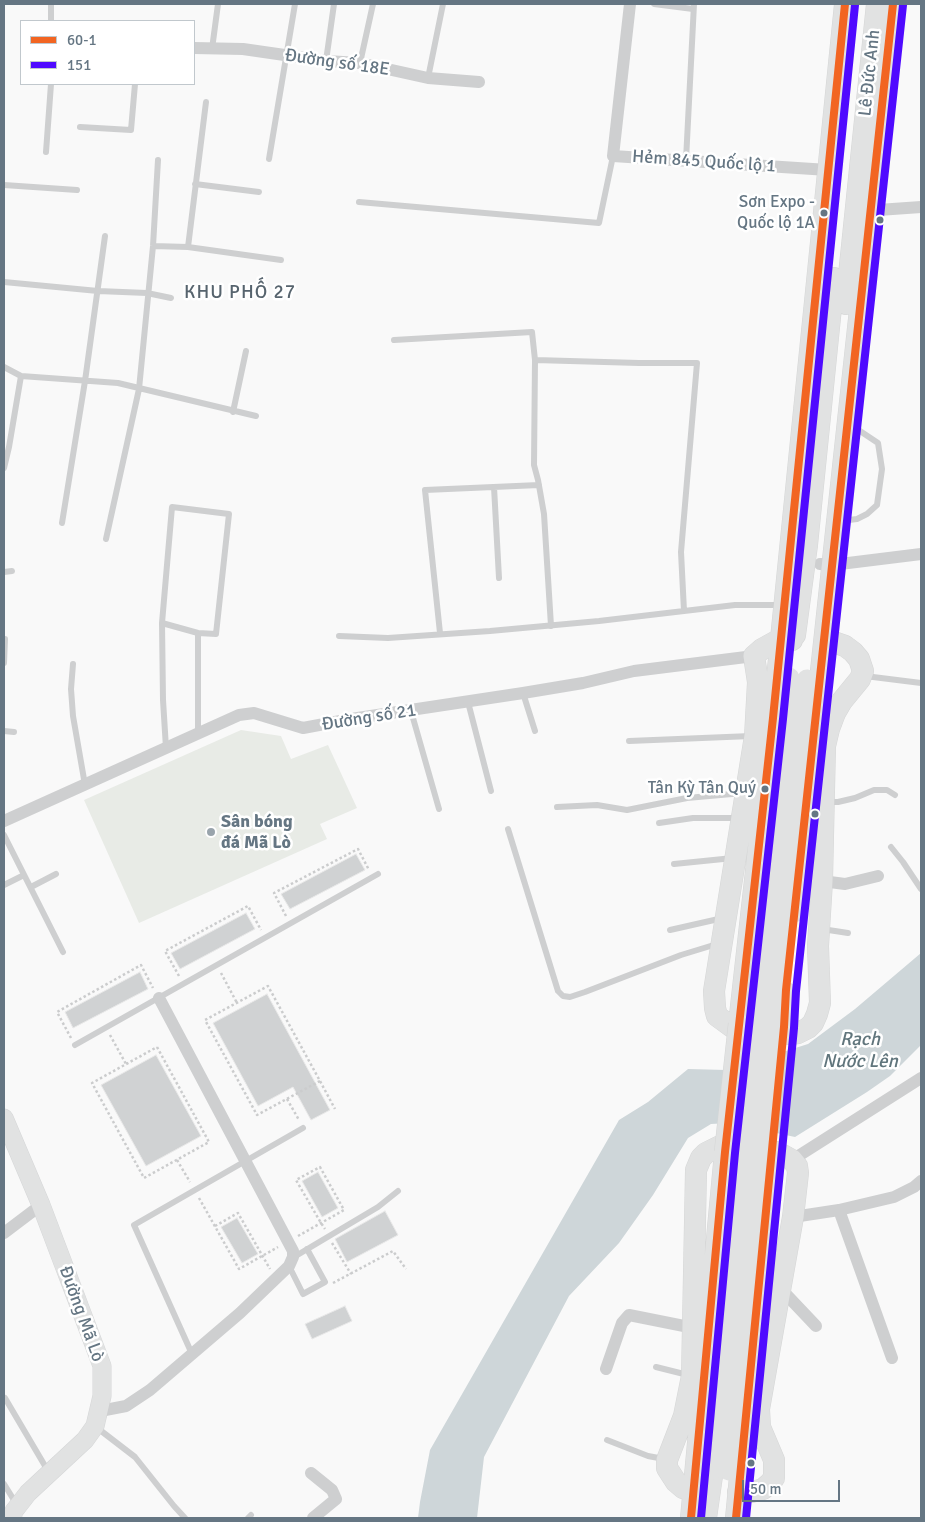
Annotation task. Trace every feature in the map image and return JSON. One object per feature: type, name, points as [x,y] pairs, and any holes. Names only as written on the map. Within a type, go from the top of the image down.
[{"type":"highway","name":"Lê Đức Anh","points":[[798,679],[787,640],[784,605],[844,4]]},
{"type":"highway","name":"Lê Đức Anh","points":[[695,1492],[725,1152],[773,718],[809,525],[862,4]]},
{"type":"highway","name":"Lê Đức Anh","points":[[738,1492],[784,1028],[787,980],[825,639],[826,564],[863,210],[877,4]]},
{"type":"highway","name":"Lê Đức Anh","points":[[863,210],[893,4]]},
{"type":"highway","name":"Lê Đức Anh","points":[[798,679],[838,521],[848,424],[852,316]]},
{"type":"highway","points":[[787,640],[762,649],[754,656],[758,682],[755,736],[728,916],[714,991],[714,1008],[717,1016],[732,1028],[749,1032],[791,1034],[808,1028],[818,1014],[820,1003],[819,928],[825,746],[829,729],[842,701],[862,675],[862,666],[853,652],[845,646],[825,639]]},
{"type":"highway","points":[[724,1518],[721,1470],[798,679]]},
{"type":"highway","points":[[691,1518],[695,1492],[683,1488],[676,1482],[667,1468],[667,1460],[684,1416],[692,1376],[696,1170],[701,1158],[713,1149],[728,1146],[776,1152],[792,1160],[798,1173],[793,1217],[759,1409],[760,1427],[774,1460],[774,1478],[764,1488],[752,1492],[738,1492],[736,1518]]},
{"type":"highway","points":[[706,1518],[721,1470]]},
{"type":"main road","name":"Đường Mã Lò","points":[[4,1118],[41,1205],[102,1366],[102,1396],[98,1419]]},
{"type":"main road","points":[[14,1513],[49,1472],[84,1440],[98,1419]]},
{"type":"street","name":"Hẻm 845 Quốc lộ 1","points":[[630,4],[613,156],[828,170]]},
{"type":"street","name":"Đường số 18E","points":[[195,48],[243,49],[326,61],[360,63],[428,78],[479,82]]},
{"type":"street","points":[[863,210],[921,206]]},
{"type":"street","points":[[826,564],[921,554]]},
{"type":"street","name":"Đường số 21","points":[[4,821],[239,715],[254,713],[303,728],[351,718],[411,711],[583,683],[634,671],[754,656]]},
{"type":"street","points":[[822,881],[845,884],[878,876]]},
{"type":"street","points":[[98,1419],[126,1406],[150,1390],[192,1354],[276,1279],[291,1262],[293,1251],[159,998]]},
{"type":"street","points":[[792,1160],[919,1084]]},
{"type":"street","points":[[793,1217],[839,1210],[894,1197],[914,1187],[921,1181]]},
{"type":"street","points":[[4,1233],[41,1205]]},
{"type":"street","points":[[839,1210],[892,1358]]},
{"type":"street","points":[[780,1288],[816,1326]]},
{"type":"street","points":[[606,1369],[622,1323],[629,1315],[694,1328]]},
{"type":"street","points":[[311,1472],[332,1490],[336,1499],[313,1518]]},
{"type":"lane","points":[[51,4],[51,20]]},
{"type":"lane","points":[[212,49],[218,4]]},
{"type":"lane","points":[[269,159],[295,4]]},
{"type":"lane","points":[[326,61],[334,4]]},
{"type":"lane","points":[[360,63],[373,4]]},
{"type":"lane","points":[[428,78],[443,4]]},
{"type":"lane","points":[[654,4],[693,7],[686,160]]},
{"type":"lane","points":[[46,152],[50,85]]},
{"type":"lane","points":[[80,127],[131,130],[135,85]]},
{"type":"lane","points":[[188,247],[206,102]]},
{"type":"lane","points":[[359,202],[599,223],[613,156]]},
{"type":"lane","points":[[106,539],[139,389],[153,246],[158,160]]},
{"type":"lane","points":[[195,184],[259,192]]},
{"type":"lane","points":[[4,185],[77,190]]},
{"type":"lane","points":[[62,523],[85,381],[105,236]]},
{"type":"lane","points":[[153,246],[188,247],[281,260]]},
{"type":"lane","points":[[4,282],[98,291],[148,293],[171,298]]},
{"type":"lane","points":[[394,340],[532,332],[535,360],[534,465],[544,514],[551,626]]},
{"type":"lane","points":[[234,412],[246,351]]},
{"type":"lane","points":[[535,360],[697,363],[681,552],[684,611]]},
{"type":"lane","points":[[4,367],[21,376],[118,384],[256,416]]},
{"type":"lane","points":[[4,468],[21,376]]},
{"type":"lane","points":[[838,521],[857,519],[867,514],[876,505],[882,469],[878,443],[848,424]]},
{"type":"lane","points":[[440,633],[424,490],[539,485]]},
{"type":"lane","points":[[494,487],[499,578]]},
{"type":"lane","points":[[162,623],[198,633],[216,634],[229,514],[172,508],[162,623],[166,748]]},
{"type":"lane","points":[[4,572],[12,572]]},
{"type":"lane","points":[[339,636],[388,638],[490,631],[735,605],[784,605]]},
{"type":"lane","points":[[198,633],[198,732]]},
{"type":"lane","points":[[4,663],[5,638]]},
{"type":"lane","points":[[73,664],[71,689],[72,716],[85,785]]},
{"type":"lane","points":[[862,675],[921,683]]},
{"type":"lane","points":[[523,693],[535,731]]},
{"type":"lane","points":[[468,702],[490,791]]},
{"type":"lane","points":[[411,711],[439,809]]},
{"type":"lane","points":[[4,731],[14,732]]},
{"type":"lane","points":[[629,741],[755,736]]},
{"type":"lane","points":[[824,802],[838,802],[855,798],[874,790],[887,790],[895,795]]},
{"type":"lane","points":[[557,807],[596,805],[627,810],[687,798],[747,793]]},
{"type":"lane","points":[[659,823],[693,818],[743,818]]},
{"type":"lane","points":[[508,829],[558,990],[563,996],[570,997],[585,992],[681,955],[723,942]]},
{"type":"lane","points":[[4,835],[63,952]]},
{"type":"lane","points":[[890,847],[903,862],[921,889]]},
{"type":"lane","points":[[674,864],[736,857]]},
{"type":"lane","points":[[30,887],[56,874]]},
{"type":"lane","points":[[4,885],[24,875]]},
{"type":"lane","points":[[75,1045],[376,876]]},
{"type":"lane","points":[[670,930],[728,916]]},
{"type":"lane","points":[[819,928],[848,933]]},
{"type":"lane","points":[[192,1354],[134,1224],[303,1128]]},
{"type":"lane","points":[[307,1248],[325,1282],[303,1294],[291,1262],[307,1248],[378,1207],[398,1191]]},
{"type":"lane","points":[[656,1367],[692,1376]]},
{"type":"lane","points":[[5,1398],[49,1472]]},
{"type":"lane","points":[[98,1419],[135,1457],[185,1518]]},
{"type":"lane","points":[[606,1440],[648,1456],[667,1460]]},
{"type":"lane","points":[[4,1484],[14,1513]]},
{"type":"path","points":[[290,924],[274,893],[358,849],[376,876]]},
{"type":"path","points":[[183,984],[165,951],[248,906],[266,938]]},
{"type":"path","points":[[75,1045],[56,1012],[141,965],[159,998]]},
{"type":"path","points":[[217,965],[237,1003]]},
{"type":"path","points":[[320,1081],[257,1115],[205,1020],[268,986],[320,1081],[335,1109]]},
{"type":"path","points":[[106,1028],[126,1064]]},
{"type":"path","points":[[157,1047],[209,1142],[144,1178],[92,1083],[126,1064],[157,1047]]},
{"type":"path","points":[[287,1099],[303,1128]]},
{"type":"path","points":[[177,1160],[239,1269]]},
{"type":"path","points":[[344,1210],[320,1167],[296,1180],[350,1274]]},
{"type":"path","points":[[214,1226],[238,1213],[276,1279]]},
{"type":"path","points":[[325,1282],[330,1285],[393,1251],[406,1269]]},
{"type":"shaded area","name":"Sân bóng đá Mã Lò","points":[[241,730],[281,736],[291,759],[328,745],[357,808],[320,824],[327,839],[139,923],[84,800]]},
{"type":"water","name":"Rạch Nước Lên","points":[[921,953],[921,1045],[890,1076],[795,1137],[730,1123],[711,1124],[688,1138],[653,1195],[619,1243],[569,1296],[484,1457],[477,1518],[418,1518],[430,1450],[619,1120],[648,1102],[688,1069],[726,1070],[808,1044],[855,1009]]},
{"type":"building","points":[[356,854],[365,870],[290,909],[281,894]]},
{"type":"building","points":[[246,913],[255,929],[180,969],[171,953]]},
{"type":"building","points":[[140,972],[148,989],[73,1028],[65,1012]]},
{"type":"building","points":[[267,994],[330,1110],[311,1120],[293,1087],[258,1106],[213,1023]]},
{"type":"building","points":[[156,1055],[201,1136],[146,1166],[101,1085]]},
{"type":"building","points":[[318,1172],[338,1208],[322,1217],[302,1181]]},
{"type":"building","points":[[385,1211],[398,1235],[347,1262],[335,1239]]},
{"type":"building","points":[[237,1218],[258,1254],[242,1263],[221,1227]]},
{"type":"building","points":[[345,1306],[352,1321],[312,1339],[305,1324]]},
{"type":"transit line","name":"60-1","points":[[691,1518],[725,1152],[773,718],[845,4]]},
{"type":"transit line","name":"60-1","points":[[736,1518],[786,990],[893,4]]},
{"type":"transit line","name":"151","points":[[701,1518],[735,1153],[783,719],[855,5]]},
{"type":"transit line","name":"151","points":[[746,1518],[794,1028],[796,991],[903,5]]},
{"type":"place","name":"Sơn Expo - Quốc lộ 1A","points":[[824,213]]},
{"type":"place","name":"Tân Kỳ Tân Quý","points":[[765,789]]},
{"type":"place","name":"Sân bóng đá Mã Lò","points":[[211,832]]},
{"type":"district","name":"KHU PHỐ 27","points":[[240,293]]}]
